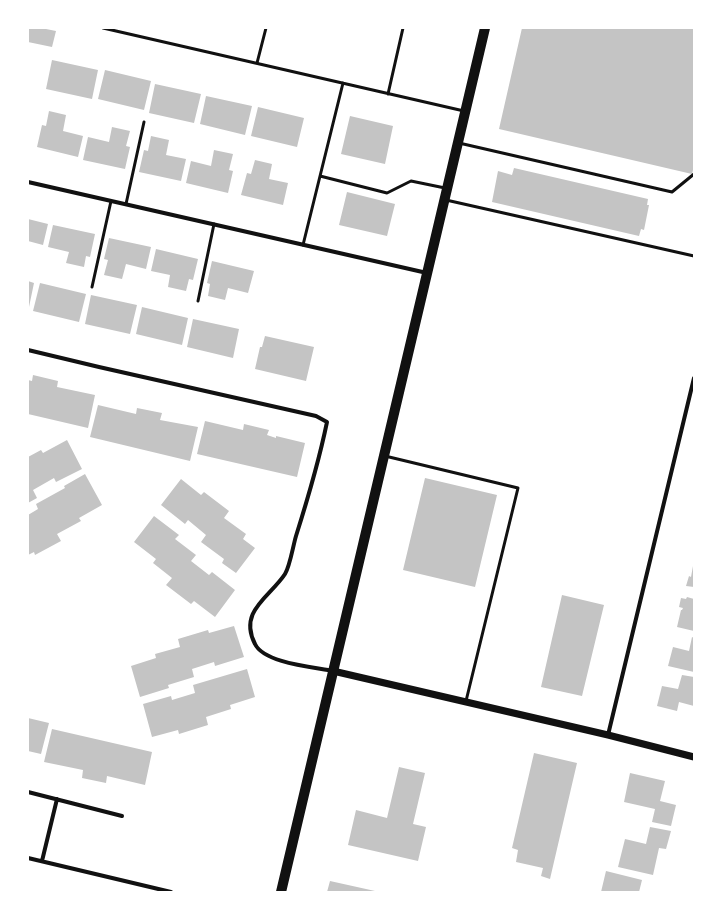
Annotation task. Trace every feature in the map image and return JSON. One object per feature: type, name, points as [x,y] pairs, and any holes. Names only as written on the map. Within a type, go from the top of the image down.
[{"type":"main road","points":[[281,892],[485,28]]},
{"type":"street","points":[[28,182],[427,273]]},
{"type":"street","points":[[28,350],[316,416],[326,422],[320,456],[285,574],[257,605],[252,618],[250,632],[255,645],[265,654],[276,660],[333,671],[608,735],[694,757]]},
{"type":"street","points":[[608,735],[694,378]]},
{"type":"street","points":[[28,792],[122,816]]},
{"type":"street","points":[[42,861],[57,799]]},
{"type":"street","points":[[28,858],[171,892]]},
{"type":"lane","points":[[103,28],[465,111]]},
{"type":"lane","points":[[257,63],[266,28]]},
{"type":"lane","points":[[388,94],[403,28]]},
{"type":"lane","points":[[303,245],[343,83]]},
{"type":"lane","points":[[126,204],[144,122]]},
{"type":"lane","points":[[458,142],[672,192],[694,174]]},
{"type":"lane","points":[[320,176],[387,193],[411,181],[447,188]]},
{"type":"lane","points":[[444,200],[694,256]]},
{"type":"lane","points":[[92,287],[111,201]]},
{"type":"lane","points":[[198,300],[214,224]]},
{"type":"lane","points":[[384,456],[518,488],[466,702]]},
{"type":"building","points":[[28,28],[41,28],[56,31],[52,47],[28,42]]},
{"type":"building","points":[[522,28],[694,29],[694,166],[692,174],[499,129]]},
{"type":"building","points":[[52,60],[98,70],[92,99],[46,89]]},
{"type":"building","points":[[105,70],[151,81],[144,110],[98,99]]},
{"type":"building","points":[[155,84],[201,94],[194,123],[149,113]]},
{"type":"building","points":[[206,96],[252,106],[245,135],[200,124]]},
{"type":"building","points":[[258,107],[304,118],[297,147],[251,136]]},
{"type":"building","points":[[49,111],[66,115],[63,131],[83,136],[78,157],[37,147],[42,125],[46,126]]},
{"type":"building","points":[[350,116],[393,126],[385,164],[341,154]]},
{"type":"building","points":[[112,127],[130,131],[126,146],[130,147],[125,169],[83,160],[88,137],[109,142]]},
{"type":"building","points":[[151,136],[169,140],[166,155],[186,159],[181,181],[139,172],[144,150],[148,151]]},
{"type":"building","points":[[214,150],[233,154],[229,170],[233,171],[228,193],[186,183],[191,161],[211,166]]},
{"type":"building","points":[[255,160],[272,164],[269,179],[288,183],[283,205],[241,195],[247,173],[251,174]]},
{"type":"building","points":[[514,168],[648,199],[647,205],[649,205],[644,230],[641,229],[639,236],[492,202],[498,171],[512,175]]},
{"type":"building","points":[[347,192],[395,204],[387,236],[339,225]]},
{"type":"building","points":[[28,219],[48,224],[43,245],[28,241]]},
{"type":"building","points":[[53,225],[95,234],[90,257],[86,256],[84,267],[66,263],[69,252],[48,247]]},
{"type":"building","points":[[109,238],[151,247],[146,269],[126,264],[122,279],[104,275],[108,260],[104,259]]},
{"type":"building","points":[[156,249],[198,259],[193,280],[189,279],[186,291],[168,287],[170,275],[151,271]]},
{"type":"building","points":[[212,261],[254,271],[248,293],[228,288],[225,300],[208,296],[210,284],[207,283]]},
{"type":"building","points":[[28,281],[34,283],[29,307],[28,307]]},
{"type":"building","points":[[40,283],[86,294],[79,322],[33,311]]},
{"type":"building","points":[[91,295],[137,305],[130,334],[85,324]]},
{"type":"building","points":[[142,307],[188,318],[182,345],[136,334]]},
{"type":"building","points":[[193,319],[239,329],[233,358],[187,347]]},
{"type":"building","points":[[265,336],[314,347],[306,381],[255,369],[260,347],[262,347]]},
{"type":"building","points":[[33,375],[58,381],[57,387],[95,395],[88,428],[28,414],[28,380],[32,381]]},
{"type":"building","points":[[98,405],[136,414],[137,408],[162,413],[160,420],[198,427],[190,461],[90,437]]},
{"type":"building","points":[[205,421],[243,430],[244,424],[269,430],[267,435],[276,438],[276,436],[305,443],[297,477],[197,454]]},
{"type":"building","points":[[67,440],[82,469],[56,482],[54,478],[33,490],[37,498],[28,503],[28,457],[41,450],[43,453]]},
{"type":"building","points":[[85,474],[102,505],[79,518],[81,521],[57,534],[61,541],[35,555],[34,552],[28,555],[28,515],[38,509],[36,504],[65,488],[64,486]]},
{"type":"building","points":[[425,478],[497,495],[475,587],[403,570]]},
{"type":"building","points":[[181,479],[201,495],[204,492],[229,511],[224,518],[246,534],[243,539],[255,548],[236,573],[222,563],[224,559],[201,542],[206,535],[188,520],[185,524],[161,505]]},
{"type":"building","points":[[154,516],[179,535],[175,539],[196,555],[191,561],[209,575],[212,572],[235,590],[215,617],[194,601],[191,604],[166,585],[172,578],[153,563],[156,559],[134,542]]},
{"type":"building","points":[[693,566],[694,587],[686,586],[689,576],[691,577]]},
{"type":"building","points":[[562,595],[604,605],[582,696],[541,687]]},
{"type":"building","points":[[687,597],[694,599],[694,631],[677,627],[681,610],[683,608],[679,607],[681,598],[686,599]]},
{"type":"building","points":[[234,626],[244,657],[215,666],[214,662],[192,669],[194,677],[168,685],[169,688],[140,697],[131,666],[156,658],[155,654],[180,647],[178,639],[208,630],[209,633]]},
{"type":"building","points":[[692,637],[694,638],[694,672],[668,666],[673,647],[689,651]]},
{"type":"building","points":[[247,669],[255,697],[230,705],[231,709],[206,717],[208,725],[179,734],[178,730],[152,737],[143,704],[171,696],[172,700],[195,693],[193,685]]},
{"type":"building","points":[[682,675],[694,677],[694,706],[679,702],[677,711],[657,706],[662,686],[678,689]]},
{"type":"building","points":[[28,718],[49,723],[41,754],[28,751]]},
{"type":"building","points":[[52,729],[152,752],[145,785],[107,776],[106,783],[82,778],[83,770],[44,762]]},
{"type":"building","points":[[534,753],[577,763],[550,879],[541,876],[543,868],[516,862],[518,850],[512,848]]},
{"type":"building","points":[[399,767],[425,773],[413,824],[426,827],[418,861],[348,845],[356,810],[387,818]]},
{"type":"building","points":[[630,773],[665,781],[660,801],[676,805],[671,826],[652,822],[655,809],[624,802]]},
{"type":"building","points":[[650,827],[671,831],[666,849],[659,848],[653,875],[618,867],[625,839],[646,844]]},
{"type":"building","points":[[606,871],[642,880],[639,892],[601,892]]},
{"type":"building","points":[[330,881],[375,891],[375,892],[327,892]]}]
